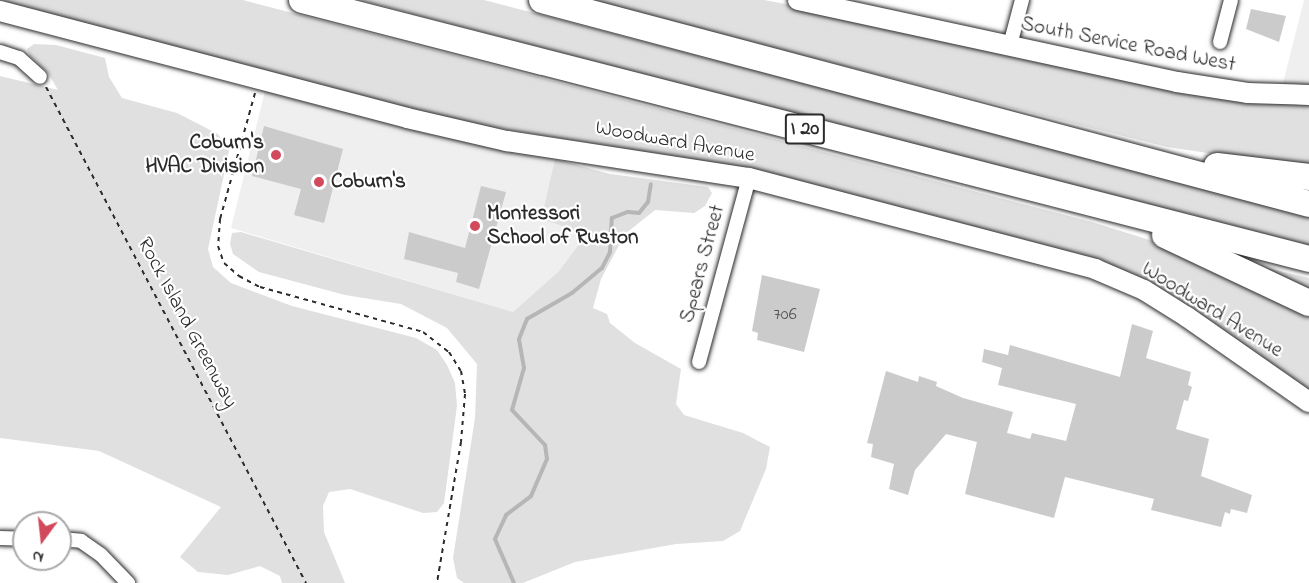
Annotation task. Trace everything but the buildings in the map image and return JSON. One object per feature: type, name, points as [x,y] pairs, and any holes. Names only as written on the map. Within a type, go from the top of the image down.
[{"type":"highway","name":"I 20","points":[[302,0],[1309,259]]},
{"type":"highway","points":[[542,0],[1309,204]]},
{"type":"highway","points":[[1095,148],[1309,177]]},
{"type":"highway","points":[[1029,186],[1213,255],[1309,303]]},
{"type":"main road","name":"South Service Road West","points":[[798,0],[1177,82],[1247,93],[1309,96]]},
{"type":"main road","name":"Woodward Avenue","points":[[0,11],[507,141],[588,150],[749,178],[1095,269],[1170,306],[1309,402]]},
{"type":"street","points":[[1010,45],[1022,0]]},
{"type":"street","points":[[1220,42],[1231,0]]},
{"type":"street","points":[[0,52],[19,58],[40,77]]},
{"type":"street","name":"Spears Street","points":[[699,362],[749,178]]},
{"type":"street","points":[[72,541],[81,542],[101,555],[128,583]]},
{"type":"path","name":"Rock Island Greenway","points":[[40,77],[306,583]]},
{"type":"path","points":[[259,79],[220,219],[221,256],[239,276],[260,287],[423,332],[440,343],[456,360],[464,383],[464,418],[454,495],[437,583]]},
{"type":"shaded area","points":[[1,0],[243,0],[1092,222],[1156,242],[1309,313],[1309,395],[1148,286],[676,157],[460,122],[297,82]]},
{"type":"shaded area","points":[[360,0],[484,0],[1309,215],[1309,249]]},
{"type":"shaded area","points":[[581,0],[764,0],[1309,102],[1309,168],[1167,147]]},
{"type":"shaded area","points":[[1304,0],[1309,0],[1309,88],[1282,87]]},
{"type":"shaded area","points":[[34,44],[56,45],[105,58],[109,77],[122,98],[177,113],[218,134],[229,151],[208,249],[213,267],[231,283],[292,306],[416,338],[437,350],[447,365],[455,383],[457,406],[444,503],[437,512],[423,513],[350,489],[329,492],[323,506],[324,532],[345,583],[282,583],[280,576],[260,566],[228,575],[198,572],[180,557],[221,507],[99,451],[0,438],[0,76],[58,90],[48,73],[30,56],[27,49]]},
{"type":"shaded area","points":[[266,87],[556,155],[541,218],[588,234],[559,271],[513,312],[231,228]]},
{"type":"shaded area","points":[[555,159],[610,174],[708,187],[712,193],[705,206],[694,213],[655,210],[625,234],[601,279],[593,308],[607,314],[610,323],[635,343],[681,369],[676,404],[684,415],[743,433],[770,447],[766,469],[740,531],[723,541],[676,544],[575,562],[523,583],[464,583],[457,578],[453,558],[475,418],[477,364],[447,328],[401,304],[345,295],[259,272],[233,254],[230,244],[232,233],[241,232],[513,312],[559,271],[587,234],[541,219]]},
{"type":"shaded area","points":[[1262,267],[1309,278],[1309,296]]},
{"type":"waterway","points":[[514,583],[495,539],[506,515],[531,496],[547,459],[545,445],[512,410],[524,368],[519,339],[527,319],[572,293],[602,268],[610,252],[612,218],[628,212],[639,213],[648,202],[651,184]]},
{"type":"place","name":"Coburn's HVAC Division","points":[[276,155]]},
{"type":"place","name":"Coburn's","points":[[319,182]]},
{"type":"place","name":"Montessori School of Ruston","points":[[475,226]]}]
